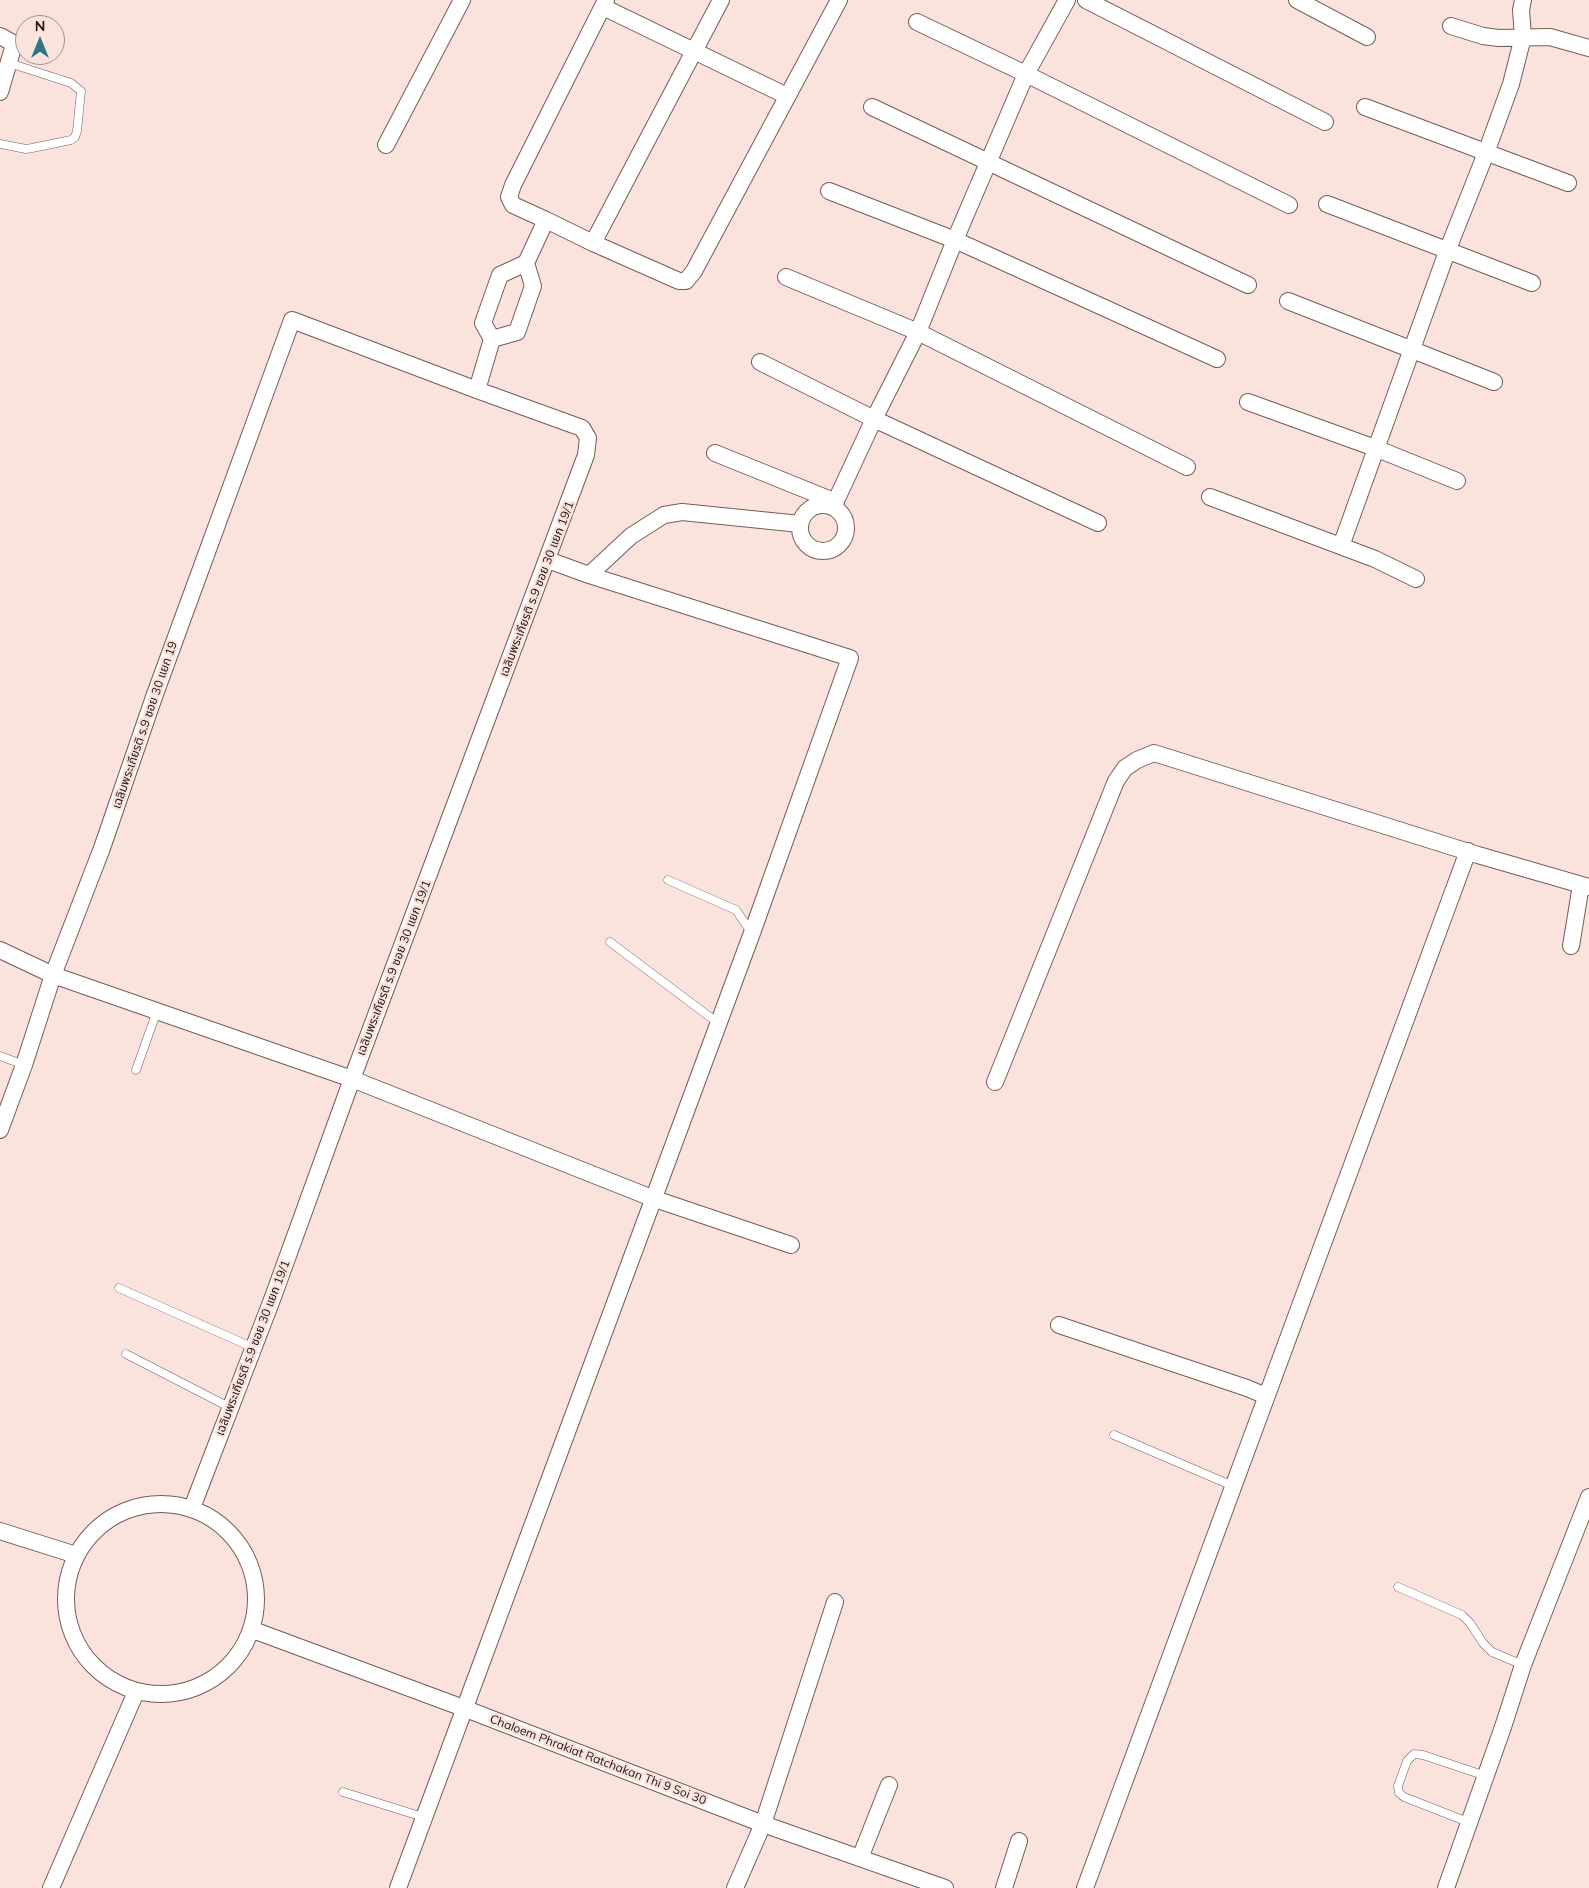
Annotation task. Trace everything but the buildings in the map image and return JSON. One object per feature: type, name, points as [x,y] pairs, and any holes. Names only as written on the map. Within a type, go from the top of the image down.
[{"type":"street","points":[[386,145],[462,0]]},
{"type":"street","points":[[593,243],[721,0]]},
{"type":"street","points":[[787,96],[695,52],[605,3],[513,185],[509,197],[512,205],[679,281],[686,281],[694,271],[839,0]]},
{"type":"street","points":[[835,505],[874,419],[918,332],[1026,74],[1067,0]]},
{"type":"street","points":[[1086,0],[1325,122]]},
{"type":"street","points":[[1297,0],[1367,37]]},
{"type":"street","points":[[1341,546],[1448,249],[1511,84],[1523,37],[1522,0]]},
{"type":"street","points":[[917,22],[1289,204]]},
{"type":"street","points":[[1451,26],[1483,36],[1499,38],[1550,37],[1589,48]]},
{"type":"street","points":[[0,36],[11,42],[13,48],[0,92]]},
{"type":"street","points":[[872,107],[1248,285]]},
{"type":"street","points":[[1366,107],[1568,183]]},
{"type":"street","points":[[829,191],[955,240],[1217,359]]},
{"type":"street","points":[[1328,204],[1532,283]]},
{"type":"street","points":[[477,390],[492,339],[483,323],[500,275],[526,263],[546,220]]},
{"type":"street","points":[[492,339],[518,332],[533,286],[526,263]]},
{"type":"street","points":[[786,278],[918,332],[1187,466]]},
{"type":"street","points":[[1288,301],[1494,382]]},
{"type":"street","name":"เฉลิมพระเกียรติ ร.9 ซอย 30 แยก 19","points":[[0,1130],[24,1066],[54,974],[102,848],[154,697],[292,320],[477,390]]},
{"type":"street","points":[[760,362],[874,419],[1098,523]]},
{"type":"street","name":"เฉลิมพระเกียรติ ร.9 ซอย 30 แยก 19/1","points":[[192,1508],[254,1348],[352,1079],[586,455],[588,438],[582,428],[477,390]]},
{"type":"street","points":[[1248,402],[1375,448],[1458,481]]},
{"type":"street","points":[[715,453],[835,505],[844,519],[845,534],[842,541],[829,550],[814,549],[807,545],[800,532],[800,524],[806,511],[819,505],[835,505]]},
{"type":"street","points":[[1210,498],[1375,559],[1416,579]]},
{"type":"street","points":[[589,576],[631,536],[664,514],[682,512],[800,524]]},
{"type":"street","points":[[398,1888],[423,1816],[466,1708],[652,1198],[752,933],[850,658],[589,576],[548,560]]},
{"type":"street","points":[[995,1082],[1116,781],[1125,768],[1137,760],[1154,753],[1585,886],[1571,946]]},
{"type":"street","points":[[1085,1888],[1468,851]]},
{"type":"street","points":[[0,950],[54,974],[157,1012],[352,1079],[652,1198],[791,1245]]},
{"type":"street","points":[[1059,1325],[1266,1396]]},
{"type":"street","points":[[1446,1888],[1523,1665],[1589,1497]]},
{"type":"street","points":[[165,1504],[192,1508],[219,1522],[240,1544],[254,1571],[258,1601],[253,1630],[239,1656],[219,1676],[193,1690],[164,1695],[136,1692],[110,1680],[102,1674],[88,1662],[73,1638],[66,1610],[66,1582],[76,1556],[92,1533],[113,1517],[138,1506],[165,1504]]},
{"type":"street","points":[[0,1531],[76,1556]]},
{"type":"street","points":[[735,1888],[762,1824],[835,1602]]},
{"type":"street","name":"Chaloem Phrakiat Ratchakan Thi 9 Soi 30","points":[[253,1630],[466,1708],[762,1824],[945,1888]]},
{"type":"street","points":[[51,1888],[136,1692]]},
{"type":"street","points":[[860,1858],[888,1785]]},
{"type":"street","points":[[1004,1888],[1019,1841]]},
{"type":"lane","points":[[0,144],[26,149],[32,148],[71,140],[75,137],[77,131],[81,90],[71,83],[8,63]]},
{"type":"lane","points":[[668,880],[736,910],[752,933]]},
{"type":"lane","points":[[610,942],[718,1023]]},
{"type":"lane","points":[[136,1070],[157,1012]]},
{"type":"lane","points":[[0,1056],[24,1066]]},
{"type":"lane","points":[[119,1288],[254,1348]]},
{"type":"lane","points":[[126,1354],[231,1408]]},
{"type":"lane","points":[[1114,1435],[1233,1486]]},
{"type":"lane","points":[[1398,1587],[1462,1615],[1492,1652],[1523,1665]]},
{"type":"lane","points":[[1468,1822],[1404,1797],[1399,1793],[1398,1786],[1407,1761],[1414,1754],[1423,1755],[1486,1776]]},
{"type":"lane","points":[[343,1792],[423,1816]]}]
